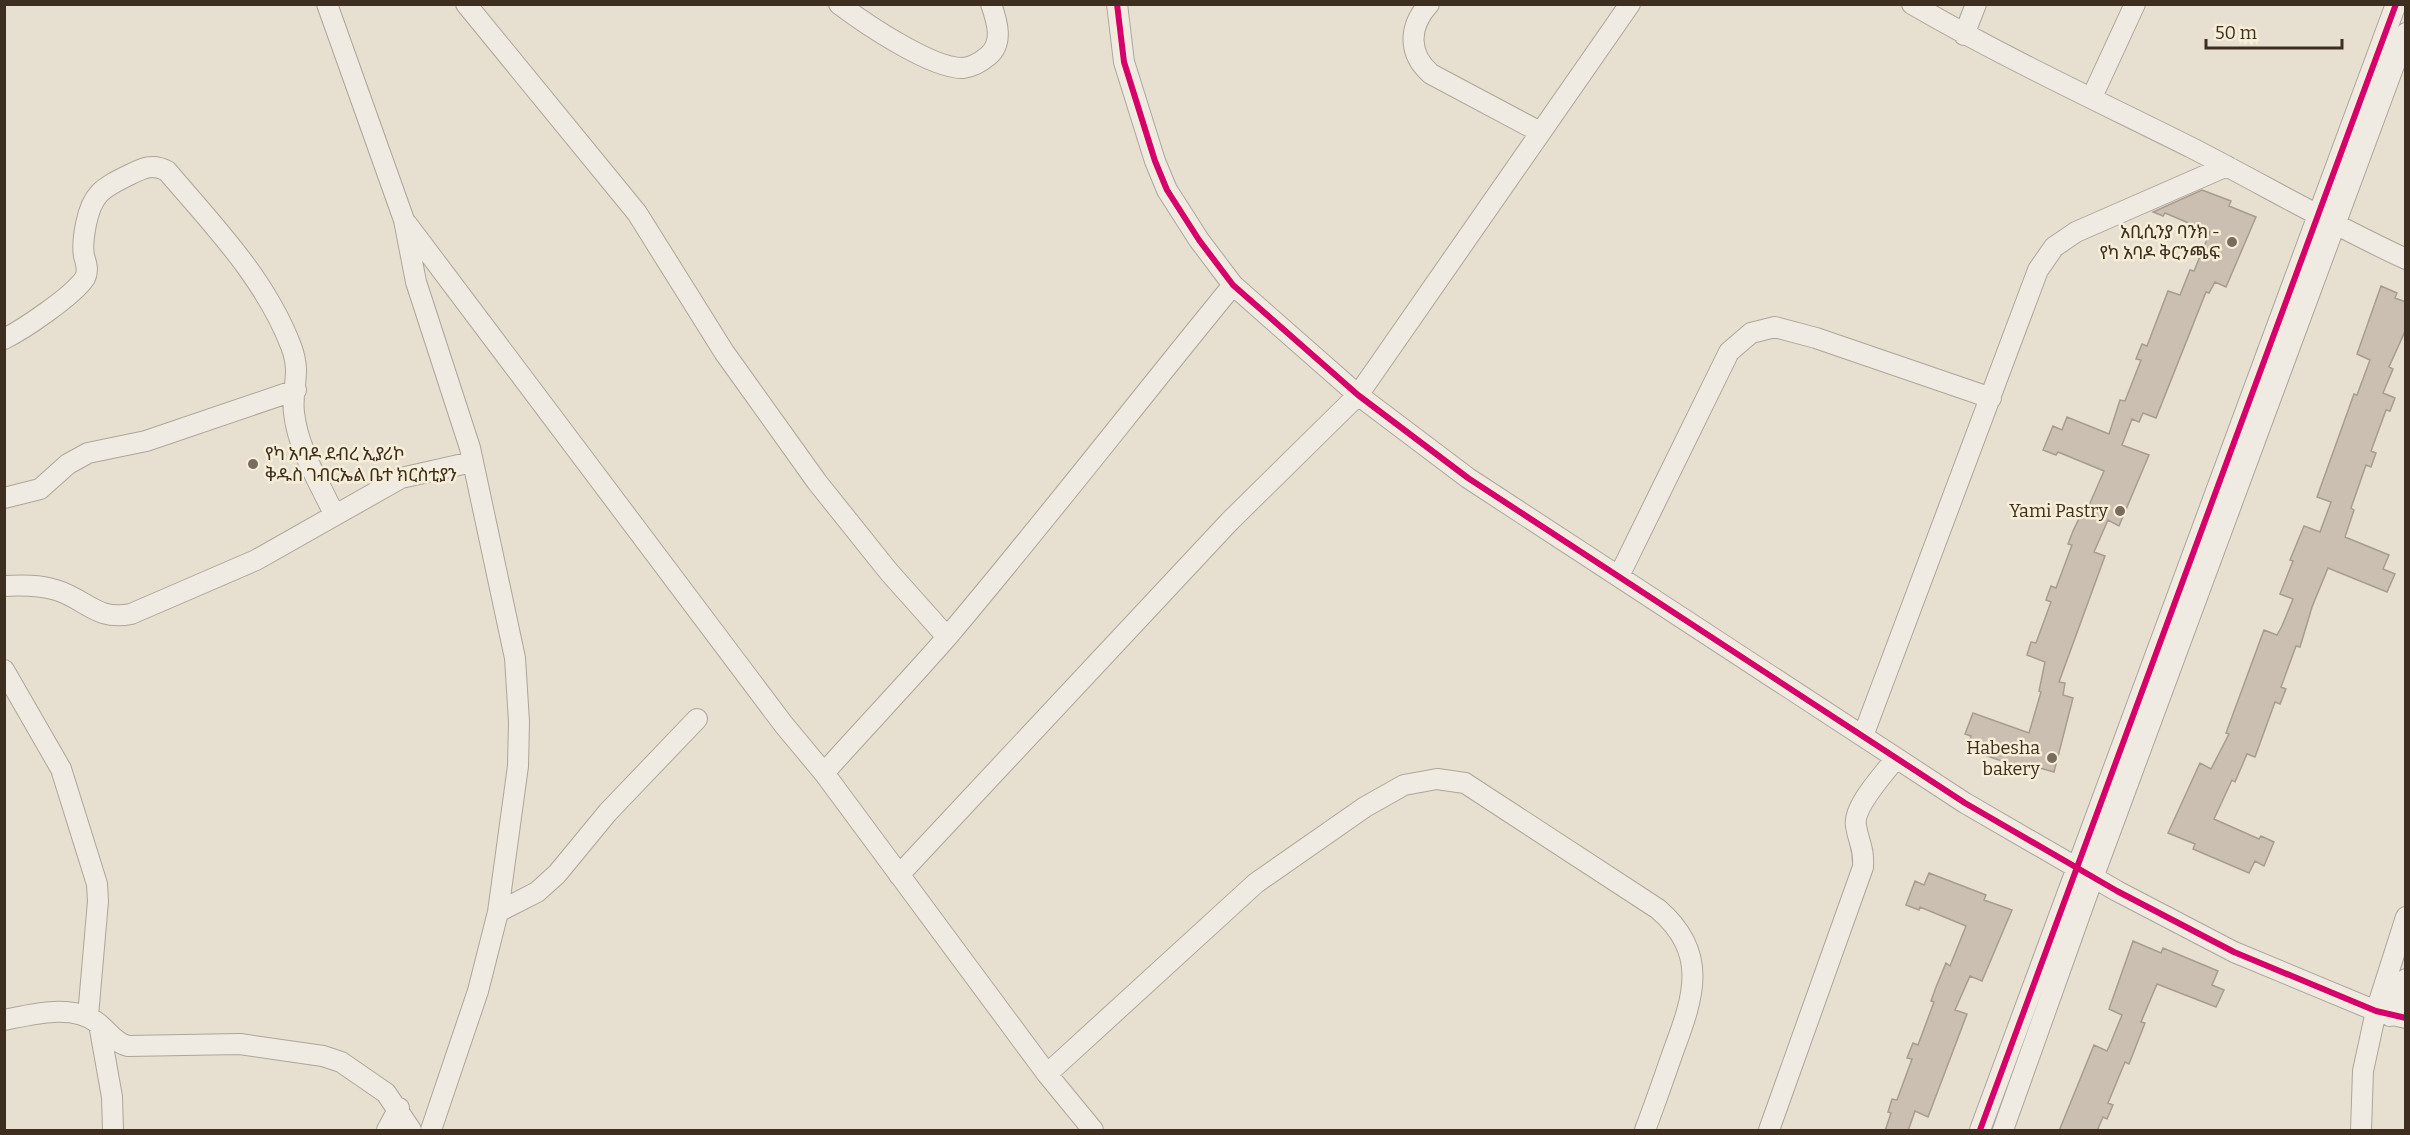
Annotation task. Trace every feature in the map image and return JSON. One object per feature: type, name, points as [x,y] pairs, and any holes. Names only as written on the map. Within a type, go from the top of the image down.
[{"type":"street","points":[[327,4],[404,220],[416,282],[470,447],[515,658],[519,722],[518,766],[498,912],[478,991],[431,1131]]},
{"type":"street","points":[[466,4],[637,213],[724,352],[817,482],[889,572],[947,637]]},
{"type":"street","points":[[839,4],[868,26],[915,51],[941,63],[962,68],[978,63],[991,54],[998,39],[998,23],[991,4]]},
{"type":"street","points":[[1117,4],[1124,62],[1155,161],[1167,190],[1199,240],[1233,285],[1358,394],[1468,478],[1965,803],[2093,878],[2234,952],[2390,1015]]},
{"type":"street","points":[[1429,4],[1414,34],[1413,47],[1418,63],[1431,74],[1540,132]]},
{"type":"street","points":[[899,875],[1230,520],[1358,394],[1630,4]]},
{"type":"street","points":[[1912,4],[1964,34],[2227,166],[2336,227],[2406,259]]},
{"type":"street","points":[[1964,34],[1976,4]]},
{"type":"street","points":[[2092,98],[2135,4]]},
{"type":"street","points":[[1980,1131],[2396,4]]},
{"type":"street","points":[[2003,1131],[2093,878],[2336,227],[2400,65],[2406,33]]},
{"type":"street","points":[[4,339],[28,327],[84,280],[87,266],[84,237],[90,206],[96,196],[113,183],[145,167],[157,165],[167,171],[256,279],[291,346],[298,372],[293,410],[297,437],[334,514]]},
{"type":"street","points":[[1863,736],[2038,270],[2054,247],[2076,232],[2227,166]]},
{"type":"street","points":[[404,220],[784,725],[824,773],[1047,1074],[1093,1131]]},
{"type":"street","points":[[824,773],[947,637],[1055,508],[1112,431],[1233,285]]},
{"type":"street","points":[[1619,576],[1729,352],[1751,333],[1775,327],[1816,338],[1991,398]]},
{"type":"street","points":[[4,498],[40,489],[68,464],[88,453],[146,441],[296,390]]},
{"type":"street","points":[[4,586],[34,585],[59,591],[97,612],[115,617],[130,614],[256,560],[401,478],[472,462]]},
{"type":"street","points":[[4,670],[61,769],[97,884],[94,1020],[112,1097],[113,1131]]},
{"type":"street","points":[[498,912],[537,892],[550,880],[608,813],[697,719]]},
{"type":"street","points":[[1769,1131],[1863,867],[1864,850],[1855,824],[1858,811],[1896,758]]},
{"type":"street","points":[[1047,1074],[1256,883],[1365,807],[1404,784],[1437,779],[1465,783],[1658,909],[1677,925],[1689,951],[1694,983],[1686,1017],[1645,1131]]},
{"type":"street","points":[[2390,1015],[2406,917]]},
{"type":"street","points":[[2361,1131],[2363,1071],[2406,979]]},
{"type":"street","points":[[4,1020],[75,1011],[94,1020],[120,1044],[128,1047],[240,1044],[323,1056],[341,1062],[386,1093],[399,1108],[411,1131]]},
{"type":"street","points":[[387,1131],[399,1108]]},
{"type":"building","points":[[2202,190],[2231,201],[2229,206],[2256,217],[2226,287],[2215,282],[2209,293],[2206,292],[2156,418],[2143,413],[2139,422],[2132,419],[2122,445],[2149,455],[2119,526],[2108,520],[2094,552],[2105,556],[2059,682],[2065,683],[2063,695],[2073,698],[2054,772],[2026,764],[2025,769],[1967,749],[1971,736],[1965,734],[1973,713],[2029,733],[2041,692],[2039,691],[2045,662],[2027,655],[2031,642],[2036,643],[2051,602],[2046,600],[2051,586],[2056,588],[2072,545],[2068,544],[2073,531],[2084,508],[2087,510],[2104,471],[2058,452],[2056,455],[2043,450],[2053,426],[2062,430],[2067,417],[2109,434],[2120,400],[2125,401],[2141,360],[2136,359],[2142,344],[2147,346],[2168,291],[2180,295],[2190,270],[2194,271],[2210,232],[2165,213],[2163,216],[2153,212]]},
{"type":"building","points":[[2381,286],[2397,293],[2395,298],[2406,302],[2406,329],[2389,367],[2393,369],[2383,393],[2395,398],[2390,411],[2386,410],[2371,451],[2376,453],[2371,467],[2366,465],[2351,508],[2354,510],[2345,537],[2389,555],[2383,569],[2395,574],[2387,592],[2328,568],[2312,607],[2300,647],[2296,646],[2281,687],[2286,689],[2280,704],[2275,702],[2255,757],[2247,754],[2235,782],[2232,780],[2214,819],[2259,839],[2261,836],[2274,842],[2264,866],[2255,861],[2249,873],[2193,849],[2195,844],[2168,833],[2200,763],[2211,769],[2229,734],[2226,733],[2264,630],[2277,635],[2282,626],[2293,599],[2280,594],[2293,561],[2290,560],[2304,526],[2320,532],[2331,502],[2317,497],[2354,394],[2357,395],[2370,360],[2357,354]]},
{"type":"building","points":[[1929,873],[1986,895],[1984,900],[2012,910],[1982,981],[1970,976],[1955,1010],[1967,1014],[1928,1117],[1915,1111],[1908,1131],[1885,1131],[1891,1113],[1888,1112],[1892,1099],[1897,1100],[1912,1059],[1907,1058],[1913,1043],[1918,1045],[1934,1002],[1931,1001],[1936,987],[1946,963],[1950,966],[1966,926],[1920,907],[1919,910],[1906,905],[1915,881],[1924,885]]},
{"type":"building","points":[[2133,941],[2161,953],[2163,948],[2218,971],[2212,985],[2224,990],[2216,1007],[2157,984],[2141,1022],[2145,1023],[2129,1064],[2125,1062],[2108,1103],[2113,1105],[2107,1119],[2103,1117],[2097,1131],[2059,1131],[2094,1045],[2107,1051],[2122,1015],[2109,1009]]},
{"type":"cycle path","points":[[1117,4],[1124,62],[1155,161],[1167,190],[1199,240],[1233,285],[1358,395],[1468,478],[1965,803],[2117,891],[2234,952],[2376,1011],[2406,1018]]},
{"type":"cycle path","points":[[1980,1130],[2396,4]]},
{"type":"place","name":"አቢሲንያ ባንክ - የካ አባዶ ቅርንጫፍ","points":[[2232,242]]},
{"type":"place","name":"የካ አባዶ ደብረ ኢያሪኮ ቅዱስ ገብርኤል ቤተ ክርስቲያን","points":[[253,464]]},
{"type":"place","name":"Yami Pastry","points":[[2120,511]]},
{"type":"place","name":"Habesha bakery","points":[[2052,758]]}]
